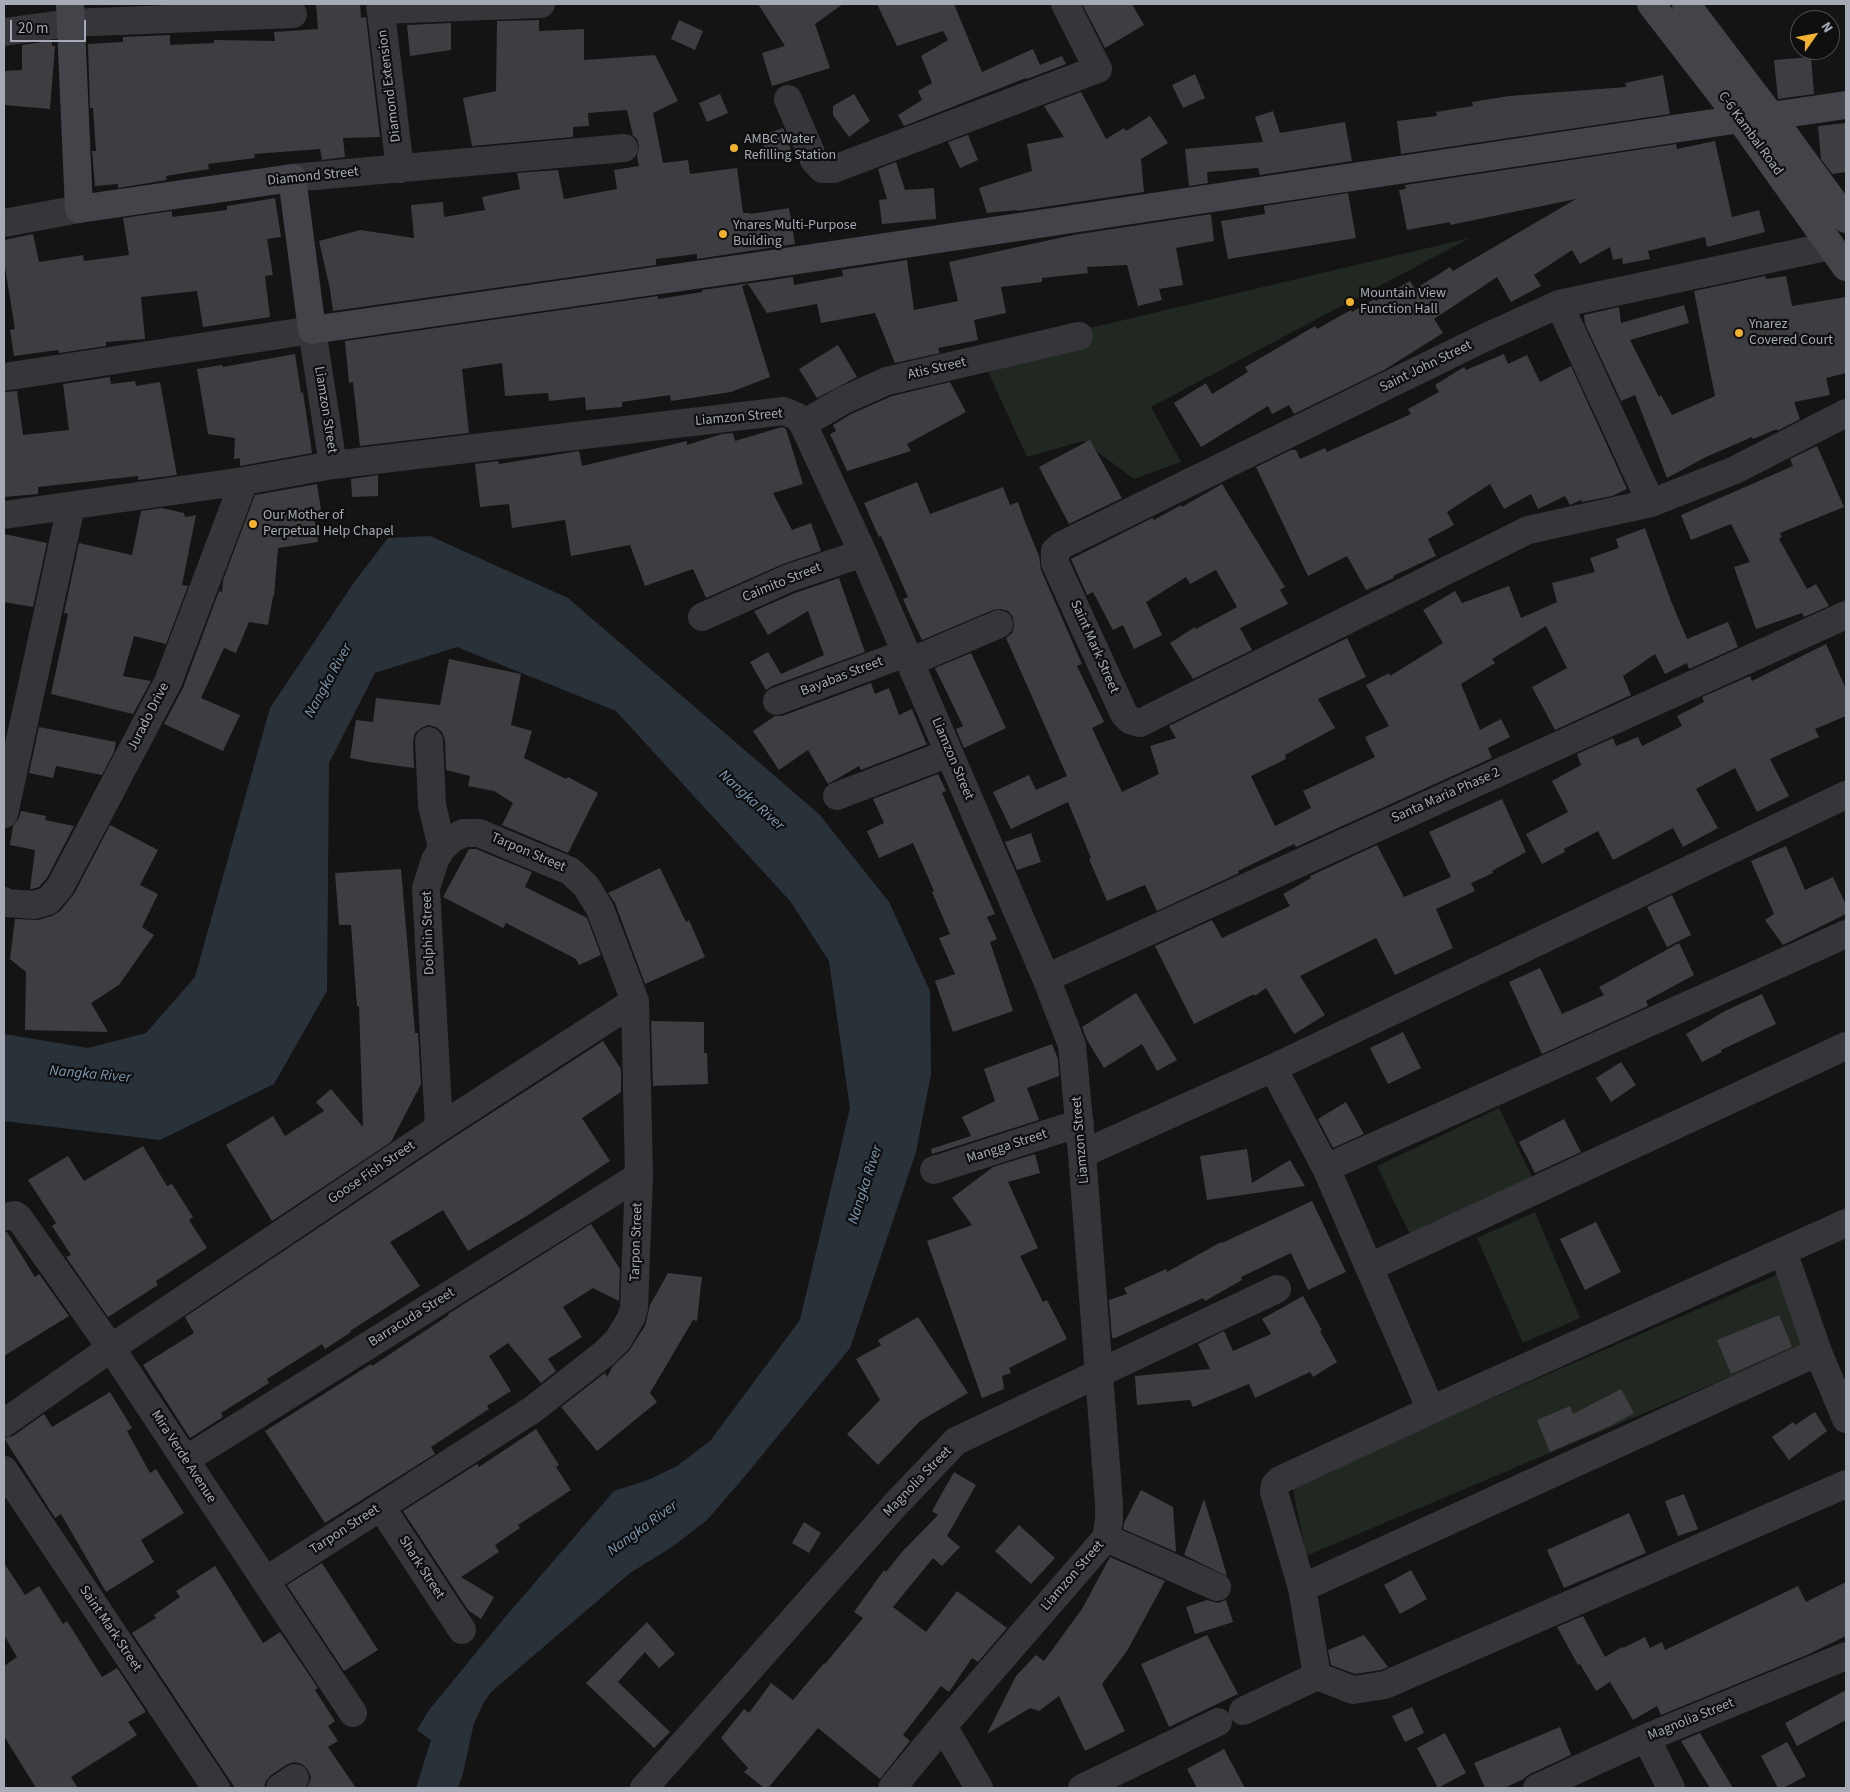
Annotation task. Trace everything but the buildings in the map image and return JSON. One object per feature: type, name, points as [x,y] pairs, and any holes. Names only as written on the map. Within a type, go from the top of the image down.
[{"type":"street","points":[[381,7],[541,4]]},
{"type":"street","points":[[788,99],[814,160],[822,169],[834,169],[1098,69],[1065,4]]},
{"type":"street","name":"C-6 Kambal Road","points":[[1651,4],[1740,119],[1838,256]]},
{"type":"street","name":"C-6 Kambal Road","points":[[1686,4],[1772,116],[1846,219]]},
{"type":"street","name":"Diamond Extension","points":[[381,7],[400,169]]},
{"type":"street","points":[[70,13],[79,209]]},
{"type":"street","points":[[4,32],[70,13],[293,14]]},
{"type":"street","points":[[4,377],[312,330],[765,266],[1846,104]]},
{"type":"street","name":"Diamond Street","points":[[4,223],[79,209],[292,178],[624,148]]},
{"type":"street","name":"Liamzon Street","points":[[292,178],[312,330],[333,465],[784,412],[798,417],[863,553],[1046,978],[1072,1045],[1080,1123],[1109,1504],[1106,1538],[942,1726],[892,1788]]},
{"type":"street","name":"Saint John Street","points":[[1056,563],[1055,552],[1062,545],[1475,342],[1559,304],[1838,256]]},
{"type":"street","points":[[1559,304],[1651,503],[1735,470],[1846,413]]},
{"type":"street","name":"Atis Street","points":[[803,424],[844,400],[887,381],[1079,336]]},
{"type":"street","points":[[4,515],[244,481],[333,465]]},
{"type":"street","name":"Jurado Drive","points":[[4,901],[7,903],[34,905],[48,900],[60,887],[168,682],[244,481]]},
{"type":"street","name":"Saint Mark Street","points":[[1056,563],[1124,714],[1130,720],[1140,723],[1528,530],[1651,503]]},
{"type":"street","points":[[4,814],[71,506]]},
{"type":"street","name":"Caimito Street","points":[[702,617],[789,578],[863,553]]},
{"type":"street","name":"Santa Maria Phase 2","points":[[1046,978],[1846,615]]},
{"type":"street","name":"Bayabas Street","points":[[778,701],[999,624]]},
{"type":"street","points":[[429,742],[432,805],[442,848]]},
{"type":"street","points":[[837,796],[949,753]]},
{"type":"street","points":[[1082,1154],[1273,1068],[1846,795]]},
{"type":"street","name":"Tarpon Street","points":[[265,1581],[532,1410],[605,1353],[618,1340],[631,1318],[634,1308],[639,1176],[635,1001],[600,909],[586,886],[570,871],[480,833],[463,834],[452,839],[442,848]]},
{"type":"street","name":"Dolphin Street","points":[[439,1128],[426,888],[435,860],[442,848]]},
{"type":"street","points":[[1326,1168],[1846,934]]},
{"type":"street","name":"Goose Fish Street","points":[[4,1423],[111,1348],[439,1128],[635,1001]]},
{"type":"street","points":[[1370,1267],[1846,1046]]},
{"type":"street","points":[[1273,1068],[1326,1168],[1431,1410]]},
{"type":"street","name":"Mangga Street","points":[[934,1170],[1080,1123]]},
{"type":"street","name":"Barracuda Street","points":[[185,1460],[639,1176]]},
{"type":"street","name":"Mira Verde Avenue","points":[[4,1217],[15,1215],[19,1218],[111,1348],[352,1713]]},
{"type":"street","points":[[1317,1676],[1302,1588],[1274,1492],[1275,1485],[1280,1480],[1846,1223]]},
{"type":"street","points":[[1783,1251],[1818,1352],[1846,1419]]},
{"type":"street","name":"Magnolia Street","points":[[644,1788],[895,1505],[956,1441],[1277,1289]]},
{"type":"street","points":[[1302,1588],[1818,1352]]},
{"type":"street","name":"Saint Mark Street","points":[[4,1470],[216,1788]]},
{"type":"street","points":[[1243,1711],[1317,1676],[1354,1690],[1385,1685],[1846,1484]]},
{"type":"street","name":"Shark Street","points":[[381,1507],[462,1630]]},
{"type":"street","points":[[1106,1538],[1217,1587]]},
{"type":"street","name":"Magnolia Street","points":[[1537,1788],[1646,1738],[1846,1656]]},
{"type":"street","points":[[1082,1788],[1218,1722]]},
{"type":"street","points":[[942,1726],[979,1788]]},
{"type":"street","points":[[1646,1738],[1671,1788]]},
{"type":"shaded area","points":[[1470,238],[1151,407],[1181,462],[1134,479],[1083,441],[1027,457],[980,354]]},
{"type":"shaded area","points":[[1499,1108],[1533,1179],[1411,1237],[1377,1166]]},
{"type":"shaded area","points":[[1535,1212],[1580,1318],[1523,1343],[1477,1238]]},
{"type":"shaded area","points":[[1779,1274],[1803,1346],[1306,1556],[1292,1485]]},
{"type":"water","name":"Nangka River","points":[[430,536],[568,598],[819,814],[889,902],[930,991],[931,1074],[916,1152],[850,1348],[707,1520],[672,1547],[630,1573],[491,1692],[474,1723],[458,1788],[416,1788],[431,1740],[417,1730],[429,1710],[506,1616],[614,1491],[648,1480],[677,1466],[710,1441],[800,1320],[850,1108],[829,961],[790,901],[616,711],[457,647],[375,673],[329,763],[327,991],[274,1084],[160,1140],[4,1121],[4,1034],[88,1048],[146,1033],[195,977],[270,708],[355,581],[388,538]]},
{"type":"place","name":"AMBC Water Refilling Station","points":[[734,148]]},
{"type":"place","name":"Ynares Multi-Purpose Building","points":[[723,234]]},
{"type":"place","name":"Mountain View Function Hall","points":[[1350,302]]},
{"type":"place","name":"Ynarez Covered Court","points":[[1739,333]]},
{"type":"place","name":"Our Mother of Perpetual Help Chapel","points":[[253,524]]}]
